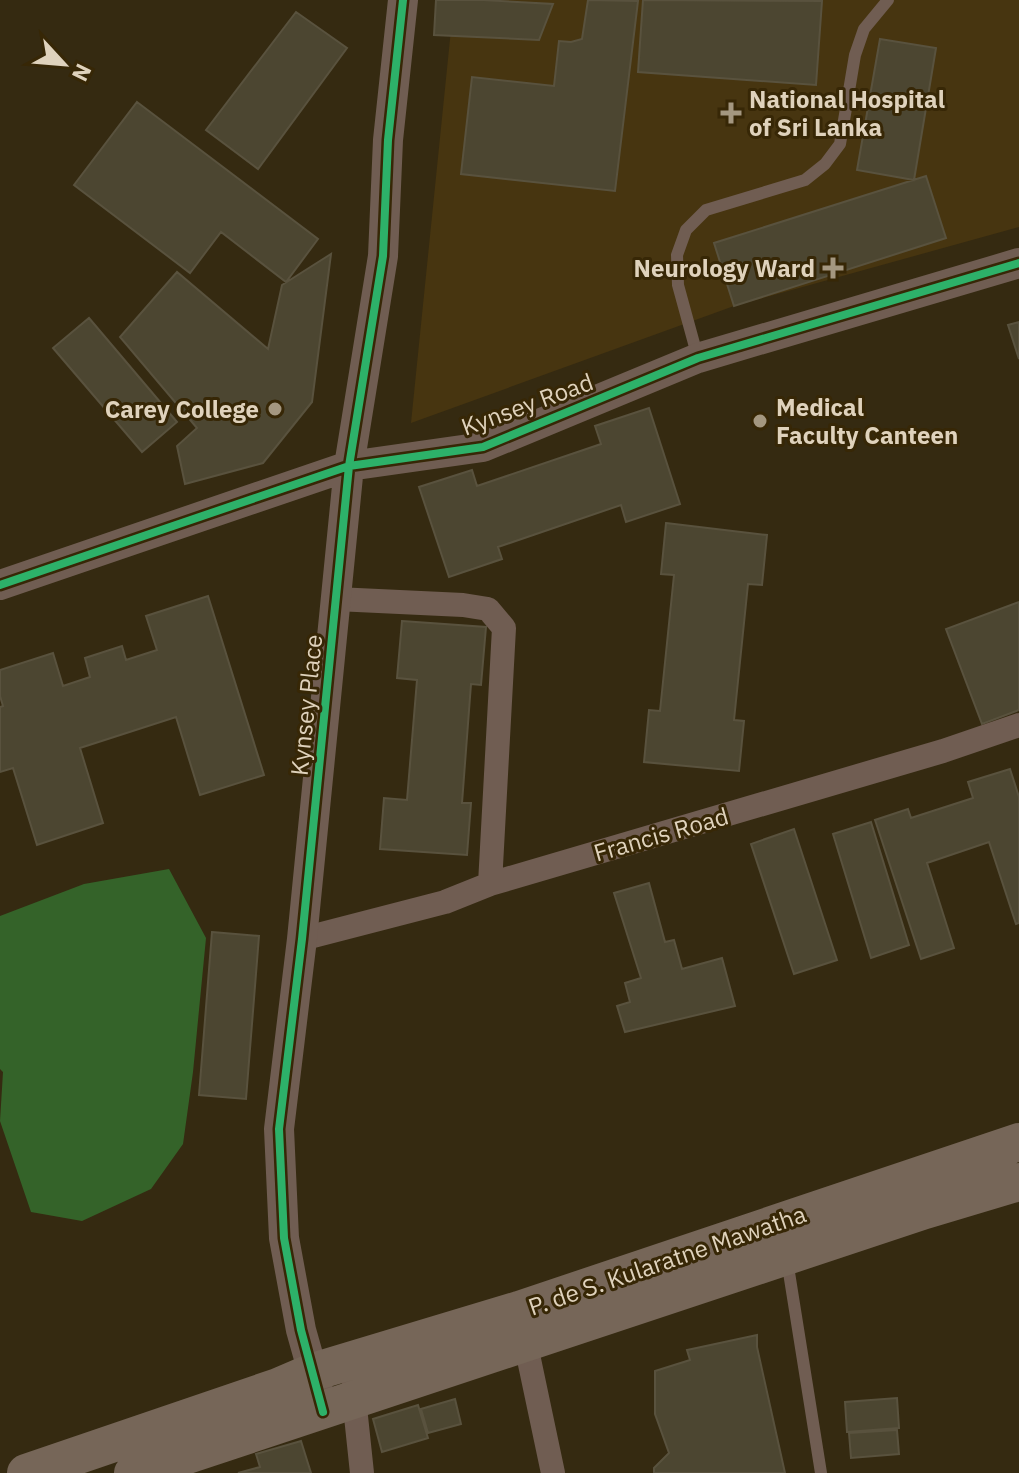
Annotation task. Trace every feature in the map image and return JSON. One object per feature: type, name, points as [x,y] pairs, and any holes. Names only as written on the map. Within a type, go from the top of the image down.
[{"type":"main road","name":"P. de S. Kularatne Mawatha","points":[[133,1473],[339,1406],[522,1327],[1019,1142]]},
{"type":"main road","name":"P. de S. Kularatne Mawatha","points":[[26,1473],[330,1367],[522,1327],[786,1256],[1019,1182]]},
{"type":"street","name":"Kynsey Place","points":[[339,1406],[330,1367],[301,1330],[284,1238],[279,1129],[302,939],[349,466],[383,256],[388,140],[403,0]]},
{"type":"street","name":"Kynsey Road","points":[[0,585],[349,466],[483,447],[698,358],[1019,263]]},
{"type":"street","points":[[336,599],[488,609],[504,628],[490,884]]},
{"type":"street","name":"Francis Road","points":[[302,939],[445,902],[490,884],[943,751],[1019,725]]},
{"type":"street","points":[[522,1327],[553,1473]]},
{"type":"street","points":[[339,1406],[362,1473]]},
{"type":"lane","points":[[698,358],[678,285],[677,255],[686,230],[706,210],[805,180],[825,164],[840,144],[855,55],[864,29],[888,0]]},
{"type":"lane","points":[[786,1256],[821,1473]]},
{"type":"shaded area","name":"National Hospital of Sri Lanka","points":[[454,0],[1019,0],[1019,227],[734,306],[411,423]]},
{"type":"green space","points":[[169,869],[206,938],[183,1144],[151,1189],[82,1221],[31,1212],[0,1121],[3,1072],[0,1069],[0,916],[84,884]]},
{"type":"building","points":[[436,0],[553,4],[539,40],[434,35]]},
{"type":"building","points":[[588,0],[638,1],[615,191],[461,174],[472,77],[554,86],[559,41],[582,39]]},
{"type":"building","points":[[643,0],[822,1],[816,85],[638,72]]},
{"type":"building","points":[[296,12],[347,48],[258,169],[206,130]]},
{"type":"building","points":[[880,39],[936,48],[914,180],[857,170]]},
{"type":"building","points":[[137,102],[318,239],[286,282],[221,232],[190,273],[74,185]]},
{"type":"building","points":[[926,176],[946,238],[734,306],[714,243]]},
{"type":"building","points":[[331,254],[312,402],[263,463],[185,484],[177,446],[197,428],[120,337],[177,272],[268,349],[282,285]]},
{"type":"building","points":[[89,318],[177,422],[142,452],[53,348]]},
{"type":"building","points":[[1019,322],[1019,359],[1008,325]]},
{"type":"building","points":[[649,408],[680,504],[626,522],[621,505],[498,547],[502,559],[449,577],[419,487],[472,470],[477,486],[601,444],[595,426]]},
{"type":"building","points":[[666,523],[767,535],[762,585],[748,584],[734,720],[744,721],[739,771],[644,762],[649,710],[660,711],[674,575],[661,574]]},
{"type":"building","points":[[208,596],[264,775],[200,795],[176,717],[80,748],[103,823],[37,845],[13,768],[0,772],[0,707],[3,706],[0,670],[53,653],[63,686],[90,677],[85,658],[122,646],[126,660],[157,650],[146,616]]},
{"type":"building","points":[[1019,602],[1019,710],[982,724],[946,629]]},
{"type":"building","points":[[402,621],[486,627],[481,685],[471,684],[462,803],[471,803],[467,855],[380,849],[384,798],[407,800],[417,680],[397,678]]},
{"type":"building","points":[[1010,769],[1019,797],[1019,923],[1016,924],[989,842],[927,863],[954,948],[921,959],[875,820],[908,809],[911,818],[973,798],[968,782]]},
{"type":"building","points":[[871,822],[909,945],[871,958],[833,834]]},
{"type":"building","points":[[794,829],[837,960],[794,974],[751,844]]},
{"type":"building","points":[[649,883],[665,942],[674,940],[682,969],[722,958],[735,1006],[625,1032],[617,1006],[630,1002],[625,983],[641,978],[614,893]]},
{"type":"building","points":[[212,932],[259,936],[246,1099],[199,1095]]},
{"type":"building","points":[[757,1335],[785,1473],[654,1473],[654,1468],[669,1453],[655,1414],[655,1371],[690,1360],[687,1350]]},
{"type":"building","points":[[897,1398],[899,1428],[847,1432],[845,1402]]},
{"type":"building","points":[[455,1399],[461,1424],[428,1433],[421,1409]]},
{"type":"building","points":[[418,1405],[428,1438],[382,1452],[373,1419]]},
{"type":"building","points":[[897,1430],[899,1454],[851,1458],[849,1433]]},
{"type":"building","points":[[301,1441],[311,1473],[238,1473],[260,1467],[256,1454]]},
{"type":"cycle path","points":[[323,1412],[301,1330],[284,1238],[279,1129],[302,939],[349,466],[383,256],[388,140],[403,0]]},
{"type":"cycle path","points":[[0,585],[349,466],[483,447],[698,358],[1019,263]]},
{"type":"place","name":"National Hospital of Sri Lanka","points":[[731,113]]},
{"type":"place","name":"Neurology Ward","points":[[833,268]]},
{"type":"place","name":"Carey College","points":[[275,409]]},
{"type":"place","name":"Medical Faculty Canteen","points":[[760,421]]}]
